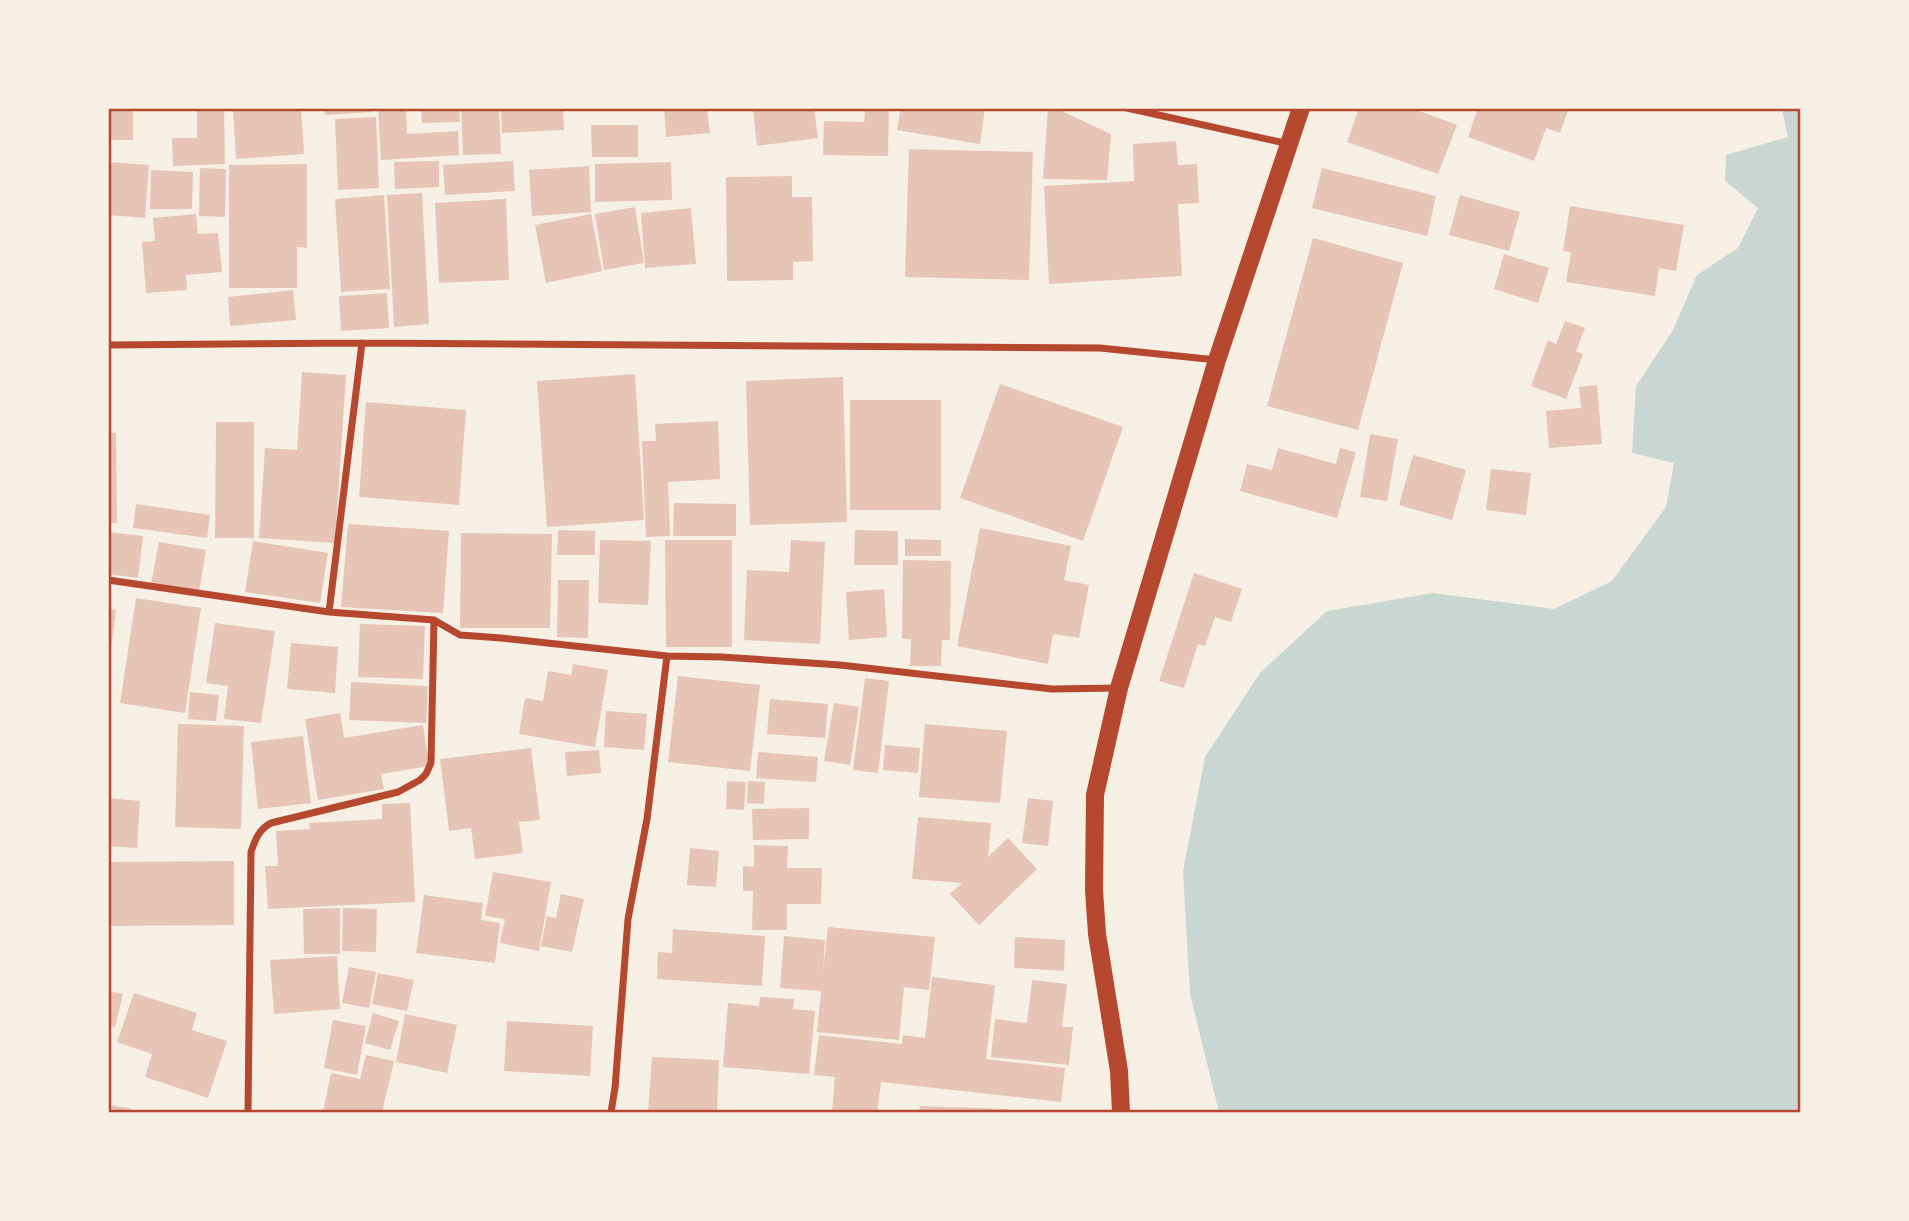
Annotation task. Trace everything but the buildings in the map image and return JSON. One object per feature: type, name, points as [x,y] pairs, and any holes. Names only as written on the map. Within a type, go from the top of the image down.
[{"type":"main road","points":[[1121,1112],[1119,1071],[1097,934],[1094,890],[1095,795],[1119,688],[1217,360],[1301,108]]},
{"type":"street","points":[[1127,108],[1289,145]]},
{"type":"street","points":[[108,345],[362,343],[1100,348],[1217,360]]},
{"type":"street","points":[[329,612],[362,343]]},
{"type":"street","points":[[108,580],[329,612],[435,620],[460,635],[667,656],[840,665],[1052,689],[1119,688]]},
{"type":"street","points":[[248,1112],[251,852],[254,843],[260,830],[271,823],[398,792],[426,774],[431,763],[435,620]]},
{"type":"street","points":[[611,1112],[628,919],[646,818],[667,656]]},
{"type":"shaded area","points":[[1782,109],[1800,109],[1800,1112],[1219,1112],[1190,994],[1183,871],[1205,757],[1260,673],[1327,611],[1433,593],[1554,609],[1612,581],[1666,507],[1674,463],[1632,453],[1636,386],[1673,330],[1697,275],[1738,248],[1758,208],[1725,181],[1726,155],[1788,137]]}]
